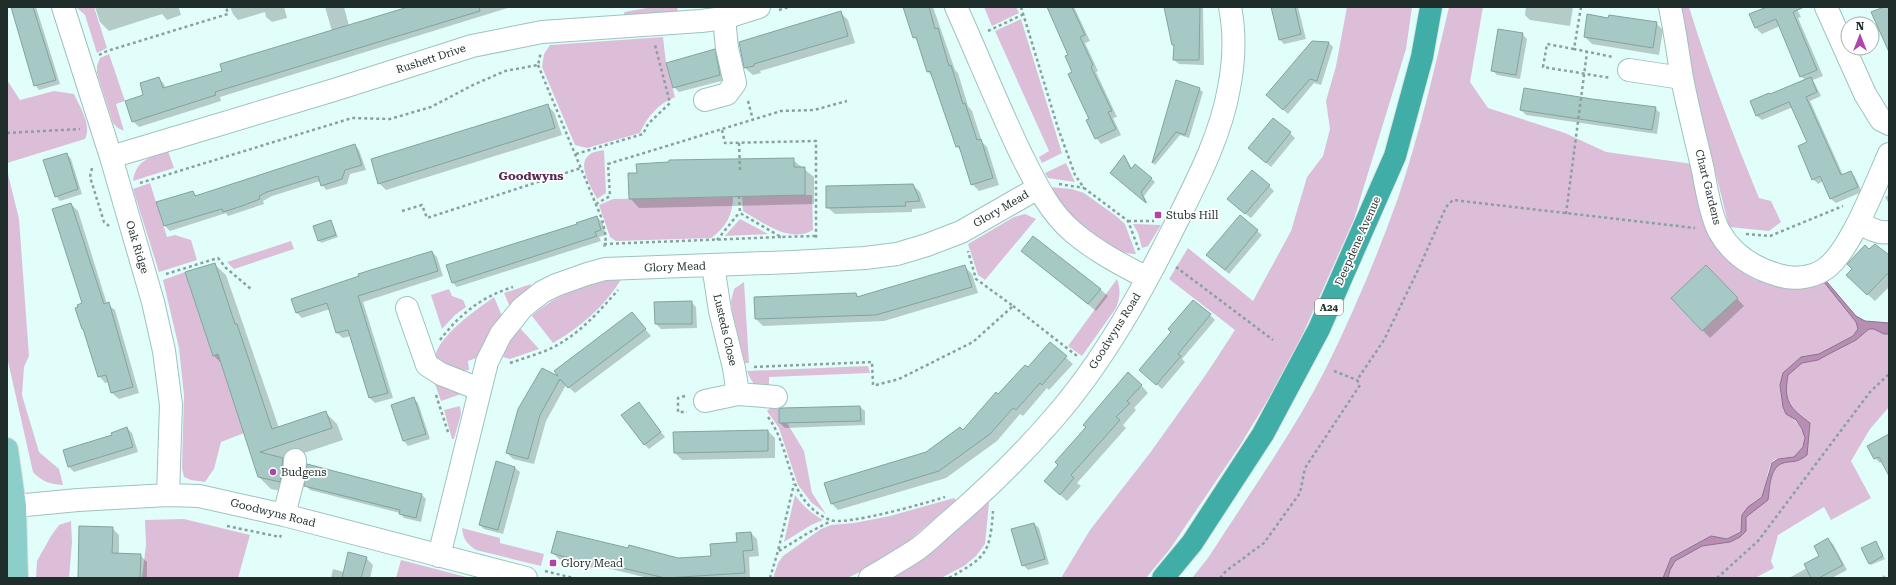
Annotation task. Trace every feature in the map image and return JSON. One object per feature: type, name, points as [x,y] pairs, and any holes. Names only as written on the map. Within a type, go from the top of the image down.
[{"type":"highway","name":"Deepdene Avenue","points":[[1164,578],[1192,543],[1263,434],[1319,330],[1395,156],[1422,57],[1431,7]]},
{"type":"main road","points":[[7,454],[14,506],[17,578]]},
{"type":"street","name":"Oak Ridge","points":[[63,7],[102,129],[102,161],[119,189],[152,302],[164,351],[170,405],[168,495]]},
{"type":"street","name":"Rushett Drive","points":[[102,161],[472,46],[542,32],[652,26],[724,18],[759,7]]},
{"type":"street","points":[[956,7],[1009,128],[1038,188],[1053,211],[1072,232],[1118,263],[1148,278]]},
{"type":"street","name":"Goodwyns Road","points":[[870,578],[916,550],[968,505],[1054,418],[1092,368],[1116,331],[1148,278],[1196,183],[1215,138],[1229,88],[1233,57],[1232,16],[1230,7]]},
{"type":"street","name":"Chart Gardens","points":[[1670,7],[1676,34],[1682,78],[1708,195],[1719,231],[1738,255],[1749,264],[1760,270],[1781,276],[1796,278],[1810,276],[1824,270],[1840,254],[1858,222],[1889,154]]},
{"type":"street","points":[[1826,7],[1865,94],[1881,120],[1889,124]]},
{"type":"street","points":[[704,100],[727,94],[735,83],[727,48],[724,18]]},
{"type":"street","points":[[1625,69],[1682,78]]},
{"type":"street","name":"Glory Mead","points":[[438,556],[487,362],[501,334],[522,308],[542,292],[556,285],[605,269],[865,258],[897,254],[927,245],[961,232],[1038,188]]},
{"type":"street","points":[[1858,222],[1868,229],[1883,233],[1889,232]]},
{"type":"street","name":"Lusteds Close","points":[[713,265],[720,311],[734,368],[746,394]]},
{"type":"street","points":[[407,308],[427,365],[441,374],[479,389]]},
{"type":"street","points":[[697,402],[746,394],[776,397]]},
{"type":"street","points":[[283,523],[294,476],[295,460]]},
{"type":"street","name":"Goodwyns Road","points":[[14,506],[78,500],[168,495],[199,496],[283,523],[438,556],[526,578]]},
{"type":"path","points":[[85,74],[96,57],[107,51],[228,14],[226,7]]},
{"type":"path","points":[[1574,49],[1581,7]]},
{"type":"path","points":[[970,40],[1024,14]]},
{"type":"path","points":[[576,154],[643,134],[648,124],[670,103],[654,42],[652,26]]},
{"type":"path","points":[[542,32],[543,44],[538,65],[596,204],[606,238],[604,244],[605,269]]},
{"type":"path","points":[[1547,44],[1574,49],[1623,59],[1625,69],[1620,80],[1543,68],[1547,44]]},
{"type":"path","points":[[1566,214],[1587,52]]},
{"type":"path","points":[[119,189],[352,118],[390,119],[431,107],[473,85],[505,71],[538,65]]},
{"type":"path","points":[[596,204],[610,196],[608,164],[782,111],[814,110],[847,101]]},
{"type":"path","points":[[7,133],[102,129]]},
{"type":"path","points":[[722,130],[725,143],[816,141],[816,244]]},
{"type":"path","points":[[739,143],[740,170]]},
{"type":"path","points":[[102,161],[90,177],[104,222],[113,228]]},
{"type":"path","points":[[402,211],[422,205],[427,218],[581,168]]},
{"type":"path","points":[[1357,380],[1384,340],[1419,268],[1446,207],[1453,200],[1770,236],[1870,195]]},
{"type":"path","points":[[717,240],[740,213],[739,196]]},
{"type":"path","points":[[740,213],[781,237]]},
{"type":"path","points":[[961,232],[976,279],[1092,368]]},
{"type":"path","points":[[604,244],[816,236]]},
{"type":"path","points":[[1160,254],[1273,340]]},
{"type":"path","points":[[165,274],[218,258],[226,268],[250,290]]},
{"type":"path","points":[[464,457],[451,442],[427,365],[431,352],[440,339],[463,313],[496,292],[517,286]]},
{"type":"path","points":[[506,364],[547,350],[574,334],[591,320],[621,287]]},
{"type":"path","points":[[734,368],[872,362],[873,385],[876,385],[899,378],[973,342],[1013,306]]},
{"type":"path","points":[[1220,578],[1226,571],[1264,543],[1300,493],[1305,468],[1360,385],[1357,380],[1334,371]]},
{"type":"path","points":[[1717,578],[1758,541],[1870,392],[1889,374]]},
{"type":"path","points":[[746,394],[776,428],[794,483],[802,498],[814,511],[831,521]]},
{"type":"path","points":[[678,398],[697,402],[678,412],[678,398]]},
{"type":"path","points":[[770,578],[794,483]]},
{"type":"path","points":[[778,551],[831,521],[847,521],[891,512],[951,494]]},
{"type":"path","points":[[223,524],[280,538],[283,523]]},
{"type":"shaded area","points":[[76,7],[94,7],[107,48],[97,53],[85,15]]},
{"type":"shaded area","points":[[653,7],[677,7],[679,15],[625,18],[624,12]]},
{"type":"shaded area","points":[[984,7],[1016,7],[1019,13],[992,26]]},
{"type":"shaded area","points":[[1347,7],[1412,7],[1406,49],[1354,219],[1290,363],[1239,447],[1170,549],[1146,578],[1061,578],[1090,530],[1150,453],[1207,373],[1235,330],[1169,279],[1188,248],[1253,301],[1291,231],[1307,177],[1323,156],[1330,129],[1326,101],[1336,66]]},
{"type":"shaded area","points":[[1449,7],[1483,7],[1470,82],[1488,108],[1565,133],[1606,152],[1693,164],[1712,238],[1722,254],[1736,268],[1753,278],[1771,284],[1788,283],[1820,277],[1856,322],[1858,329],[1853,336],[1819,354],[1801,357],[1783,373],[1786,414],[1796,422],[1803,433],[1804,445],[1801,451],[1795,456],[1790,458],[1780,458],[1772,462],[1763,495],[1745,511],[1742,517],[1741,532],[1727,539],[1711,536],[1671,558],[1663,578],[1192,578],[1208,558],[1301,414],[1328,364],[1347,324],[1382,240],[1406,175],[1426,103]]},
{"type":"shaded area","points":[[1675,7],[1689,7],[1722,103],[1759,198],[1771,201],[1781,222],[1769,231],[1729,227]]},
{"type":"shaded area","points":[[1021,19],[1062,153],[1042,163],[1039,157],[1049,151],[995,31]]},
{"type":"shaded area","points":[[663,37],[666,63],[675,97],[658,107],[649,117],[640,133],[587,148],[575,145],[542,67],[544,54],[550,45]]},
{"type":"shaded area","points":[[109,54],[125,101],[116,104],[124,131],[113,123],[97,73],[97,66],[100,58]]},
{"type":"shaded area","points":[[7,80],[20,100],[54,91],[74,94],[86,122],[87,134],[85,139],[7,163]]},
{"type":"shaded area","points":[[604,150],[606,193],[597,199],[586,177],[584,165],[585,159],[590,154]]},
{"type":"shaded area","points":[[168,151],[174,168],[133,181],[137,168],[145,160]]},
{"type":"shaded area","points":[[1066,163],[1075,182],[1048,178],[1045,173]]},
{"type":"shaded area","points":[[7,170],[19,219],[29,356],[24,367],[22,395],[39,452],[59,469],[63,485],[46,482],[33,472],[7,357]]},
{"type":"shaded area","points":[[150,183],[167,237],[175,235],[191,240],[197,260],[159,272],[133,189]]},
{"type":"shaded area","points":[[1049,187],[1072,189],[1084,193],[1116,216],[1125,224],[1136,254],[1126,253],[1116,249],[1096,238],[1063,208]]},
{"type":"shaded area","points":[[812,195],[813,230],[804,234],[786,233],[776,230],[743,211],[742,196]]},
{"type":"shaded area","points":[[733,197],[732,209],[728,220],[721,230],[711,238],[616,241],[610,237],[599,205],[613,199]]},
{"type":"shaded area","points":[[1025,214],[1036,219],[985,280],[978,275],[968,244],[1014,217]]},
{"type":"shaded area","points":[[740,219],[768,234],[725,236]]},
{"type":"shaded area","points":[[1133,224],[1161,225],[1148,246],[1142,248],[1138,233]]},
{"type":"shaded area","points":[[291,241],[294,249],[234,269],[227,262]]},
{"type":"shaded area","points":[[185,272],[213,356],[218,354],[244,433],[221,442],[214,469],[205,482],[191,480],[184,477],[182,468],[184,395],[179,348],[163,280]]},
{"type":"shaded area","points":[[1824,276],[1827,282],[1856,316],[1865,321],[1889,323],[1889,334],[1884,334],[1874,329],[1869,329],[1856,340],[1818,360],[1802,363],[1788,375],[1787,398],[1797,413],[1810,423],[1807,455],[1797,461],[1783,463],[1775,469],[1771,479],[1768,500],[1746,517],[1746,531],[1740,537],[1730,542],[1702,546],[1675,561],[1668,578],[1663,578],[1671,558],[1711,536],[1727,539],[1741,532],[1742,515],[1748,507],[1762,497],[1772,463],[1778,459],[1794,457],[1803,447],[1805,438],[1802,429],[1796,420],[1786,414],[1783,407],[1780,385],[1783,373],[1801,357],[1819,354],[1853,336],[1858,329],[1856,322],[1820,277]]},
{"type":"shaded area","points":[[622,278],[608,298],[592,315],[583,323],[553,343],[532,316],[552,301],[574,290]]},
{"type":"shaded area","points":[[1117,279],[1120,294],[1116,308],[1082,356],[1068,346]]},
{"type":"shaded area","points":[[744,282],[749,363],[745,363],[731,301],[734,289]]},
{"type":"shaded area","points":[[531,284],[529,290],[510,307],[504,293]]},
{"type":"shaded area","points":[[449,289],[452,296],[463,300],[466,307],[455,315],[442,329],[431,295]]},
{"type":"shaded area","points":[[494,297],[502,316],[476,358],[468,361],[469,370],[455,372],[434,360],[442,342],[458,324]]},
{"type":"shaded area","points":[[520,328],[539,349],[510,359],[503,357],[509,341]]},
{"type":"shaded area","points":[[1874,328],[1884,334],[1889,334],[1889,407],[1870,429],[1851,461],[1871,498],[1831,520],[1824,507],[1778,535],[1771,561],[1774,568],[1755,578],[1668,578],[1675,561],[1702,546],[1730,542],[1746,531],[1746,517],[1768,500],[1771,479],[1775,469],[1783,463],[1797,461],[1807,455],[1810,423],[1797,413],[1787,398],[1787,375],[1802,363],[1818,360],[1856,340],[1869,329]]},
{"type":"shaded area","points":[[868,366],[870,373],[769,377],[769,390],[755,385],[747,371]]},
{"type":"shaded area","points":[[434,381],[451,385],[461,394],[441,401]]},
{"type":"shaded area","points":[[460,406],[461,414],[454,439],[452,439],[444,410]]},
{"type":"shaded area","points":[[770,408],[779,408],[779,423],[787,423],[804,451],[812,493],[826,514],[811,502],[798,485],[779,428],[767,411]]},
{"type":"shaded area","points":[[795,495],[801,503],[823,520],[811,525],[784,542]]},
{"type":"shaded area","points":[[954,498],[956,500],[904,545],[877,564],[847,578],[773,578],[778,563],[783,556],[821,529],[831,525],[854,523],[890,516]]},
{"type":"shaded area","points":[[987,501],[989,503],[985,544],[976,556],[964,566],[941,578],[890,578],[927,555],[946,540]]},
{"type":"shaded area","points":[[184,519],[250,535],[238,578],[142,578],[146,545],[145,520]]},
{"type":"shaded area","points":[[71,521],[72,542],[69,578],[36,578],[37,561],[51,536],[59,525]]},
{"type":"shaded area","points":[[462,528],[500,538],[500,543],[544,554],[541,566],[476,550],[466,541]]},
{"type":"shaded area","points":[[401,560],[470,578],[396,578]]},
{"type":"building","points":[[11,7],[33,7],[56,80],[34,86]]},
{"type":"building","points":[[408,7],[479,7],[480,11],[215,92],[216,95],[132,122],[125,101],[143,95],[140,83],[159,77],[163,88],[222,71],[220,64]]},
{"type":"building","points":[[903,7],[929,7],[935,29],[938,28],[949,66],[951,65],[963,104],[965,103],[977,140],[981,139],[993,178],[971,185],[959,146],[956,147],[930,71],[927,72],[916,37],[913,38]]},
{"type":"building","points":[[1047,7],[1072,7],[1085,35],[1080,37],[1093,65],[1091,67],[1112,111],[1108,112],[1116,129],[1095,139],[1086,120],[1089,119],[1068,74],[1072,72],[1065,56],[1068,55]]},
{"type":"building","points":[[1164,7],[1200,7],[1199,60],[1173,60],[1174,45],[1172,45]]},
{"type":"building","points":[[1271,7],[1295,7],[1301,34],[1279,40]]},
{"type":"building","points":[[1767,7],[1804,7],[1793,12],[1817,70],[1800,77],[1776,19],[1755,28],[1749,14]]},
{"type":"building","points":[[1884,7],[1889,7],[1889,52],[1880,32],[1880,16],[1873,16],[1871,12]]},
{"type":"building","points":[[841,11],[848,36],[744,68],[739,42]]},
{"type":"building","points":[[1587,14],[1608,18],[1609,15],[1657,22],[1653,48],[1584,37]]},
{"type":"building","points":[[1498,29],[1523,33],[1516,75],[1491,71]]},
{"type":"building","points":[[1312,41],[1329,42],[1317,81],[1310,79],[1283,110],[1266,95]]},
{"type":"building","points":[[715,49],[720,75],[673,88],[666,63]]},
{"type":"building","points":[[1811,77],[1817,92],[1806,97],[1841,175],[1851,171],[1858,187],[1830,199],[1820,176],[1812,180],[1798,146],[1807,142],[1789,102],[1756,116],[1750,101]]},
{"type":"building","points":[[1176,80],[1200,88],[1185,135],[1176,132],[1152,163]]},
{"type":"building","points":[[1524,88],[1656,107],[1652,130],[1520,110]]},
{"type":"building","points":[[548,104],[555,128],[378,184],[371,159]]},
{"type":"building","points":[[1273,118],[1291,132],[1266,163],[1248,148]]},
{"type":"building","points":[[355,144],[362,165],[345,170],[342,179],[321,186],[318,176],[267,192],[259,196],[260,199],[242,206],[223,212],[222,209],[164,226],[156,202],[193,191],[195,196]]},
{"type":"building","points":[[67,153],[78,189],[55,197],[43,160]]},
{"type":"building","points":[[1124,155],[1131,169],[1135,164],[1152,178],[1141,192],[1146,203],[1110,173]]},
{"type":"building","points":[[794,158],[794,167],[805,167],[805,195],[629,199],[628,173],[637,173],[636,164],[669,162],[669,160]]},
{"type":"building","points":[[1252,170],[1270,185],[1245,214],[1227,199]]},
{"type":"building","points":[[913,184],[920,201],[905,202],[906,206],[826,208],[826,186]]},
{"type":"building","points":[[71,203],[104,304],[109,302],[133,387],[111,393],[106,375],[98,377],[75,308],[78,307],[77,305],[82,303],[52,209]]},
{"type":"building","points":[[1240,215],[1258,230],[1225,270],[1206,255]]},
{"type":"building","points":[[597,216],[601,230],[595,232],[597,236],[452,283],[446,265],[577,224],[576,223]]},
{"type":"building","points":[[331,220],[336,235],[318,241],[313,226]]},
{"type":"building","points":[[1033,236],[1101,289],[1088,304],[1021,251]]},
{"type":"building","points":[[1875,244],[1889,255],[1889,272],[1867,295],[1846,275],[1852,269],[1847,264],[1865,245],[1869,249]]},
{"type":"building","points":[[432,251],[438,271],[358,296],[388,393],[369,398],[348,330],[336,333],[327,303],[296,313],[291,299],[359,276],[358,274]]},
{"type":"building","points":[[215,263],[272,429],[326,411],[332,428],[260,452],[283,458],[280,482],[258,477],[218,354],[213,356],[185,272]]},
{"type":"building","points":[[965,265],[972,287],[876,315],[755,319],[754,297],[856,293],[857,297]]},
{"type":"building","points":[[1706,265],[1738,298],[1702,331],[1671,298]]},
{"type":"building","points":[[1193,300],[1211,314],[1178,354],[1181,356],[1156,385],[1139,370],[1171,332],[1168,329]]},
{"type":"building","points":[[692,301],[692,324],[655,324],[654,302]]},
{"type":"building","points":[[632,312],[646,329],[568,388],[560,379],[540,415],[528,459],[506,453],[518,409],[542,368],[558,376],[554,371]]},
{"type":"building","points":[[1050,342],[1067,356],[1042,385],[1040,383],[1016,410],[1013,408],[990,434],[939,471],[831,504],[824,483],[926,452],[960,427],[963,430],[996,392],[998,394],[1025,365],[1028,367]]},
{"type":"building","points":[[1128,372],[1142,385],[1127,401],[1130,403],[1116,417],[1120,420],[1071,475],[1074,478],[1060,495],[1044,481],[1058,465],[1055,462],[1086,427],[1083,425]]},
{"type":"building","points":[[414,397],[426,434],[403,441],[391,405]]},
{"type":"building","points":[[639,402],[661,432],[644,445],[621,415]]},
{"type":"building","points":[[860,406],[861,421],[779,423],[779,409],[782,408]]},
{"type":"building","points":[[127,427],[133,447],[68,467],[63,450],[112,435],[111,433]]},
{"type":"building","points":[[768,430],[768,451],[674,453],[673,432]]},
{"type":"building","points":[[1889,434],[1889,476],[1879,457],[1874,459],[1867,446]]},
{"type":"building","points":[[496,461],[515,467],[498,530],[479,525]]},
{"type":"building","points":[[307,464],[422,494],[416,518],[399,514],[400,510],[304,486]]},
{"type":"building","points":[[1034,523],[1045,559],[1022,566],[1011,529]]},
{"type":"building","points":[[79,526],[113,527],[112,553],[141,554],[140,578],[78,578]]},
{"type":"building","points":[[557,531],[628,548],[629,545],[678,558],[711,556],[710,544],[737,542],[736,533],[751,532],[753,550],[743,551],[745,573],[665,578],[588,560],[587,563],[551,553]]},
{"type":"building","points":[[1828,538],[1843,565],[1819,578],[1811,578],[1804,564],[1819,556],[1814,546]]},
{"type":"building","points":[[1876,541],[1883,556],[1869,564],[1861,548]]},
{"type":"building","points":[[348,552],[367,557],[361,578],[342,578]]},
{"type":"place","name":"Stubs Hill","points":[[1158,215]]},
{"type":"place","name":"Budgens","points":[[273,472]]},
{"type":"place","name":"Glory Mead","points":[[553,563]]},
{"type":"district","name":"Goodwyns","points":[[531,176]]}]
